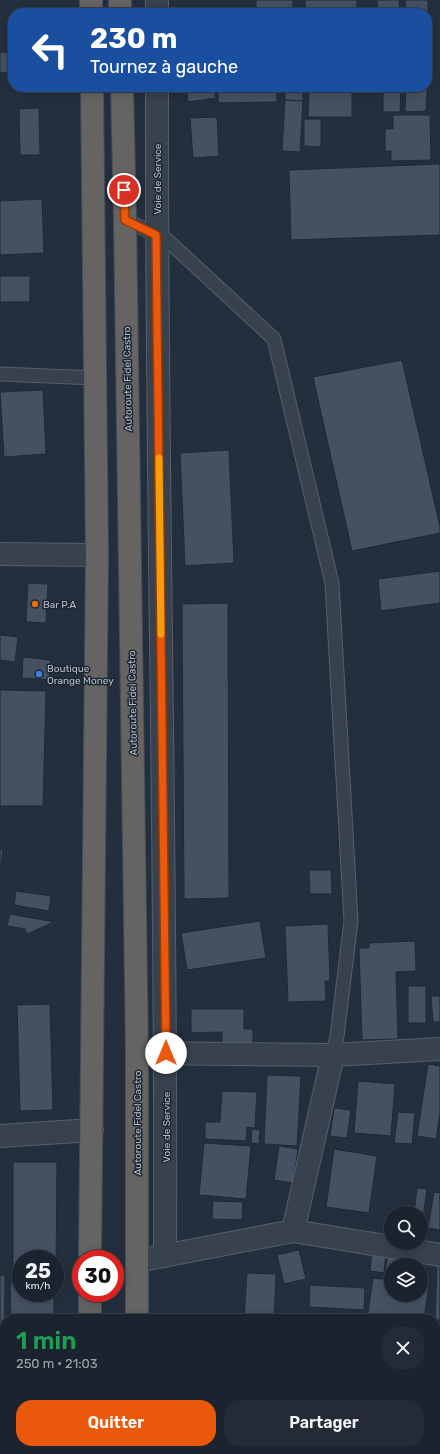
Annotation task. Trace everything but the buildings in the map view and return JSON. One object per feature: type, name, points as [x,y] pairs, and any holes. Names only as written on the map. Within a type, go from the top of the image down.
[{"type":"highway","points":[[90,1250],[97,555],[92,92]]},
{"type":"highway","name":"Autoroute Fidel Castro","points":[[122,92],[137,1053],[137,1314]]},
{"type":"highway","points":[[90,1302],[90,1314]]},
{"type":"street","name":"Voie de Service","points":[[157,92],[156,235],[166,1053],[165,1256]]},
{"type":"street","points":[[0,554],[97,555]]},
{"type":"street","points":[[137,1053],[333,1055],[440,1049]]},
{"type":"street","points":[[294,1231],[333,1055]]},
{"type":"street","points":[[0,1136],[92,1130]]},
{"type":"street","points":[[137,1261],[294,1231],[440,1255]]},
{"type":"lane","points":[[125,220],[166,239],[274,339],[332,582],[351,921],[337,1036],[333,1055]]},
{"type":"lane","points":[[0,374],[95,378]]},
{"type":"slow traffic","points":[[159,458],[161,634]]},
{"type":"place","name":"Bar P.A","points":[[35,604]]},
{"type":"place","name":"Boutique Orange Money","points":[[39,674]]},
{"type":"route","points":[[124,190],[125,220],[156,235],[166,1053]]}]
